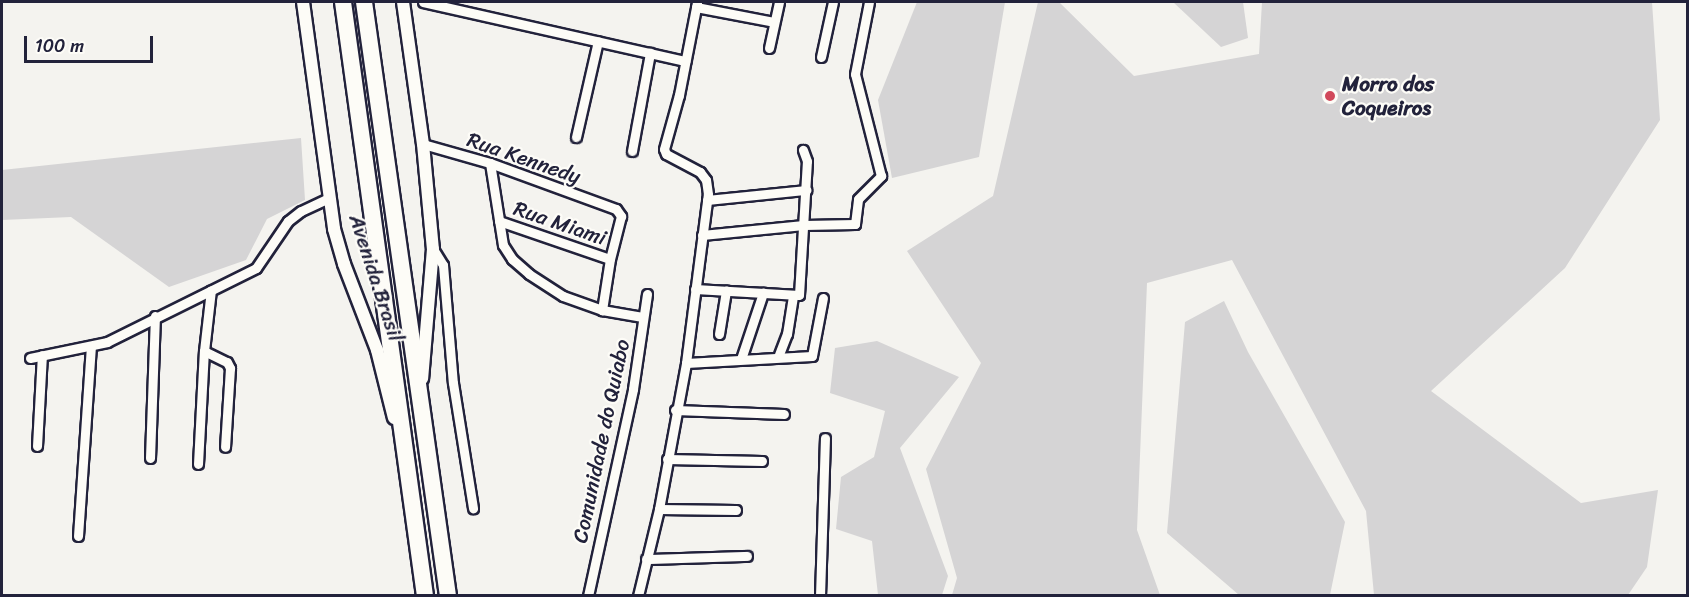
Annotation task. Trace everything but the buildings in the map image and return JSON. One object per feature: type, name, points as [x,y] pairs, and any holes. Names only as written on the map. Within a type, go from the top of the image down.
[{"type":"highway","name":"Avenida Brasil","points":[[343,2],[425,596]]},
{"type":"highway","name":"Avenida Brasil","points":[[364,2],[419,408],[448,596]]},
{"type":"street","name":"Avenida Brasil","points":[[303,2],[329,198],[344,264],[377,350],[405,458]]},
{"type":"street","name":"Avenida Brasil","points":[[403,2],[423,144],[433,249],[419,408]]},
{"type":"street","points":[[423,2],[685,61]]},
{"type":"street","points":[[769,48],[779,2]]},
{"type":"street","points":[[821,57],[833,2]]},
{"type":"street","points":[[702,235],[804,225],[855,224],[858,199],[881,176],[855,74],[869,2]]},
{"type":"street","points":[[638,596],[658,509],[675,410],[686,363],[707,200],[706,180],[700,172],[666,154],[664,150],[678,102],[697,4],[774,22]]},
{"type":"street","points":[[576,137],[598,41]]},
{"type":"street","points":[[632,151],[650,53]]},
{"type":"street","name":"Rua Kennedy","points":[[423,144],[490,163],[612,207],[621,216],[610,259]]},
{"type":"street","points":[[695,289],[799,295],[807,161],[803,150]]},
{"type":"street","points":[[490,163],[503,245],[521,268],[563,296],[613,313],[642,317]]},
{"type":"street","points":[[707,200],[806,190]]},
{"type":"street","points":[[30,358],[107,342],[155,316],[256,268],[288,221],[301,211],[329,198]]},
{"type":"street","name":"Rua Miami","points":[[499,221],[610,259]]},
{"type":"street","points":[[433,249],[443,265],[453,383],[473,508]]},
{"type":"street","points":[[602,310],[610,259]]},
{"type":"street","points":[[198,464],[204,351],[211,290]]},
{"type":"street","points":[[719,334],[726,291]]},
{"type":"street","points":[[741,359],[747,347],[763,293]]},
{"type":"street","name":"Comunidade do Quiabo","points":[[588,596],[641,348],[642,317],[647,294]]},
{"type":"street","points":[[778,357],[787,334],[793,295]]},
{"type":"street","points":[[686,363],[812,356],[823,298]]},
{"type":"street","points":[[150,458],[155,316]]},
{"type":"street","points":[[78,536],[91,347]]},
{"type":"street","points":[[204,351],[222,358],[230,368],[225,447]]},
{"type":"street","points":[[37,447],[42,355]]},
{"type":"street","points":[[675,410],[784,414]]},
{"type":"street","points":[[820,596],[825,438]]},
{"type":"street","points":[[667,459],[762,461]]},
{"type":"street","points":[[658,509],[736,510]]},
{"type":"street","points":[[646,559],[747,556]]},
{"type":"shaded area","points":[[917,2],[1005,2],[979,157],[892,178],[878,100]]},
{"type":"shaded area","points":[[1038,2],[1059,2],[1134,76],[1259,54],[1262,2],[1652,2],[1660,120],[1565,268],[1431,391],[1581,503],[1658,490],[1647,567],[1628,595],[1374,595],[1366,511],[1232,260],[1147,283],[1137,530],[1160,595],[952,595],[957,578],[926,469],[981,363],[907,251],[993,196]]},
{"type":"shaded area","points":[[1173,2],[1243,2],[1248,38],[1221,47]]},
{"type":"shaded area","points":[[301,138],[305,200],[267,219],[246,260],[169,287],[71,217],[2,220],[2,170]]},
{"type":"shaded area","points":[[1224,301],[1248,352],[1345,522],[1330,595],[1239,595],[1167,533],[1185,322]]},
{"type":"shaded area","points":[[877,341],[959,377],[900,448],[948,576],[942,595],[878,595],[872,541],[836,529],[841,477],[874,457],[885,411],[830,393],[835,348]]},
{"type":"place","name":"Morro dos Coqueiros","points":[[1330,96]]}]
